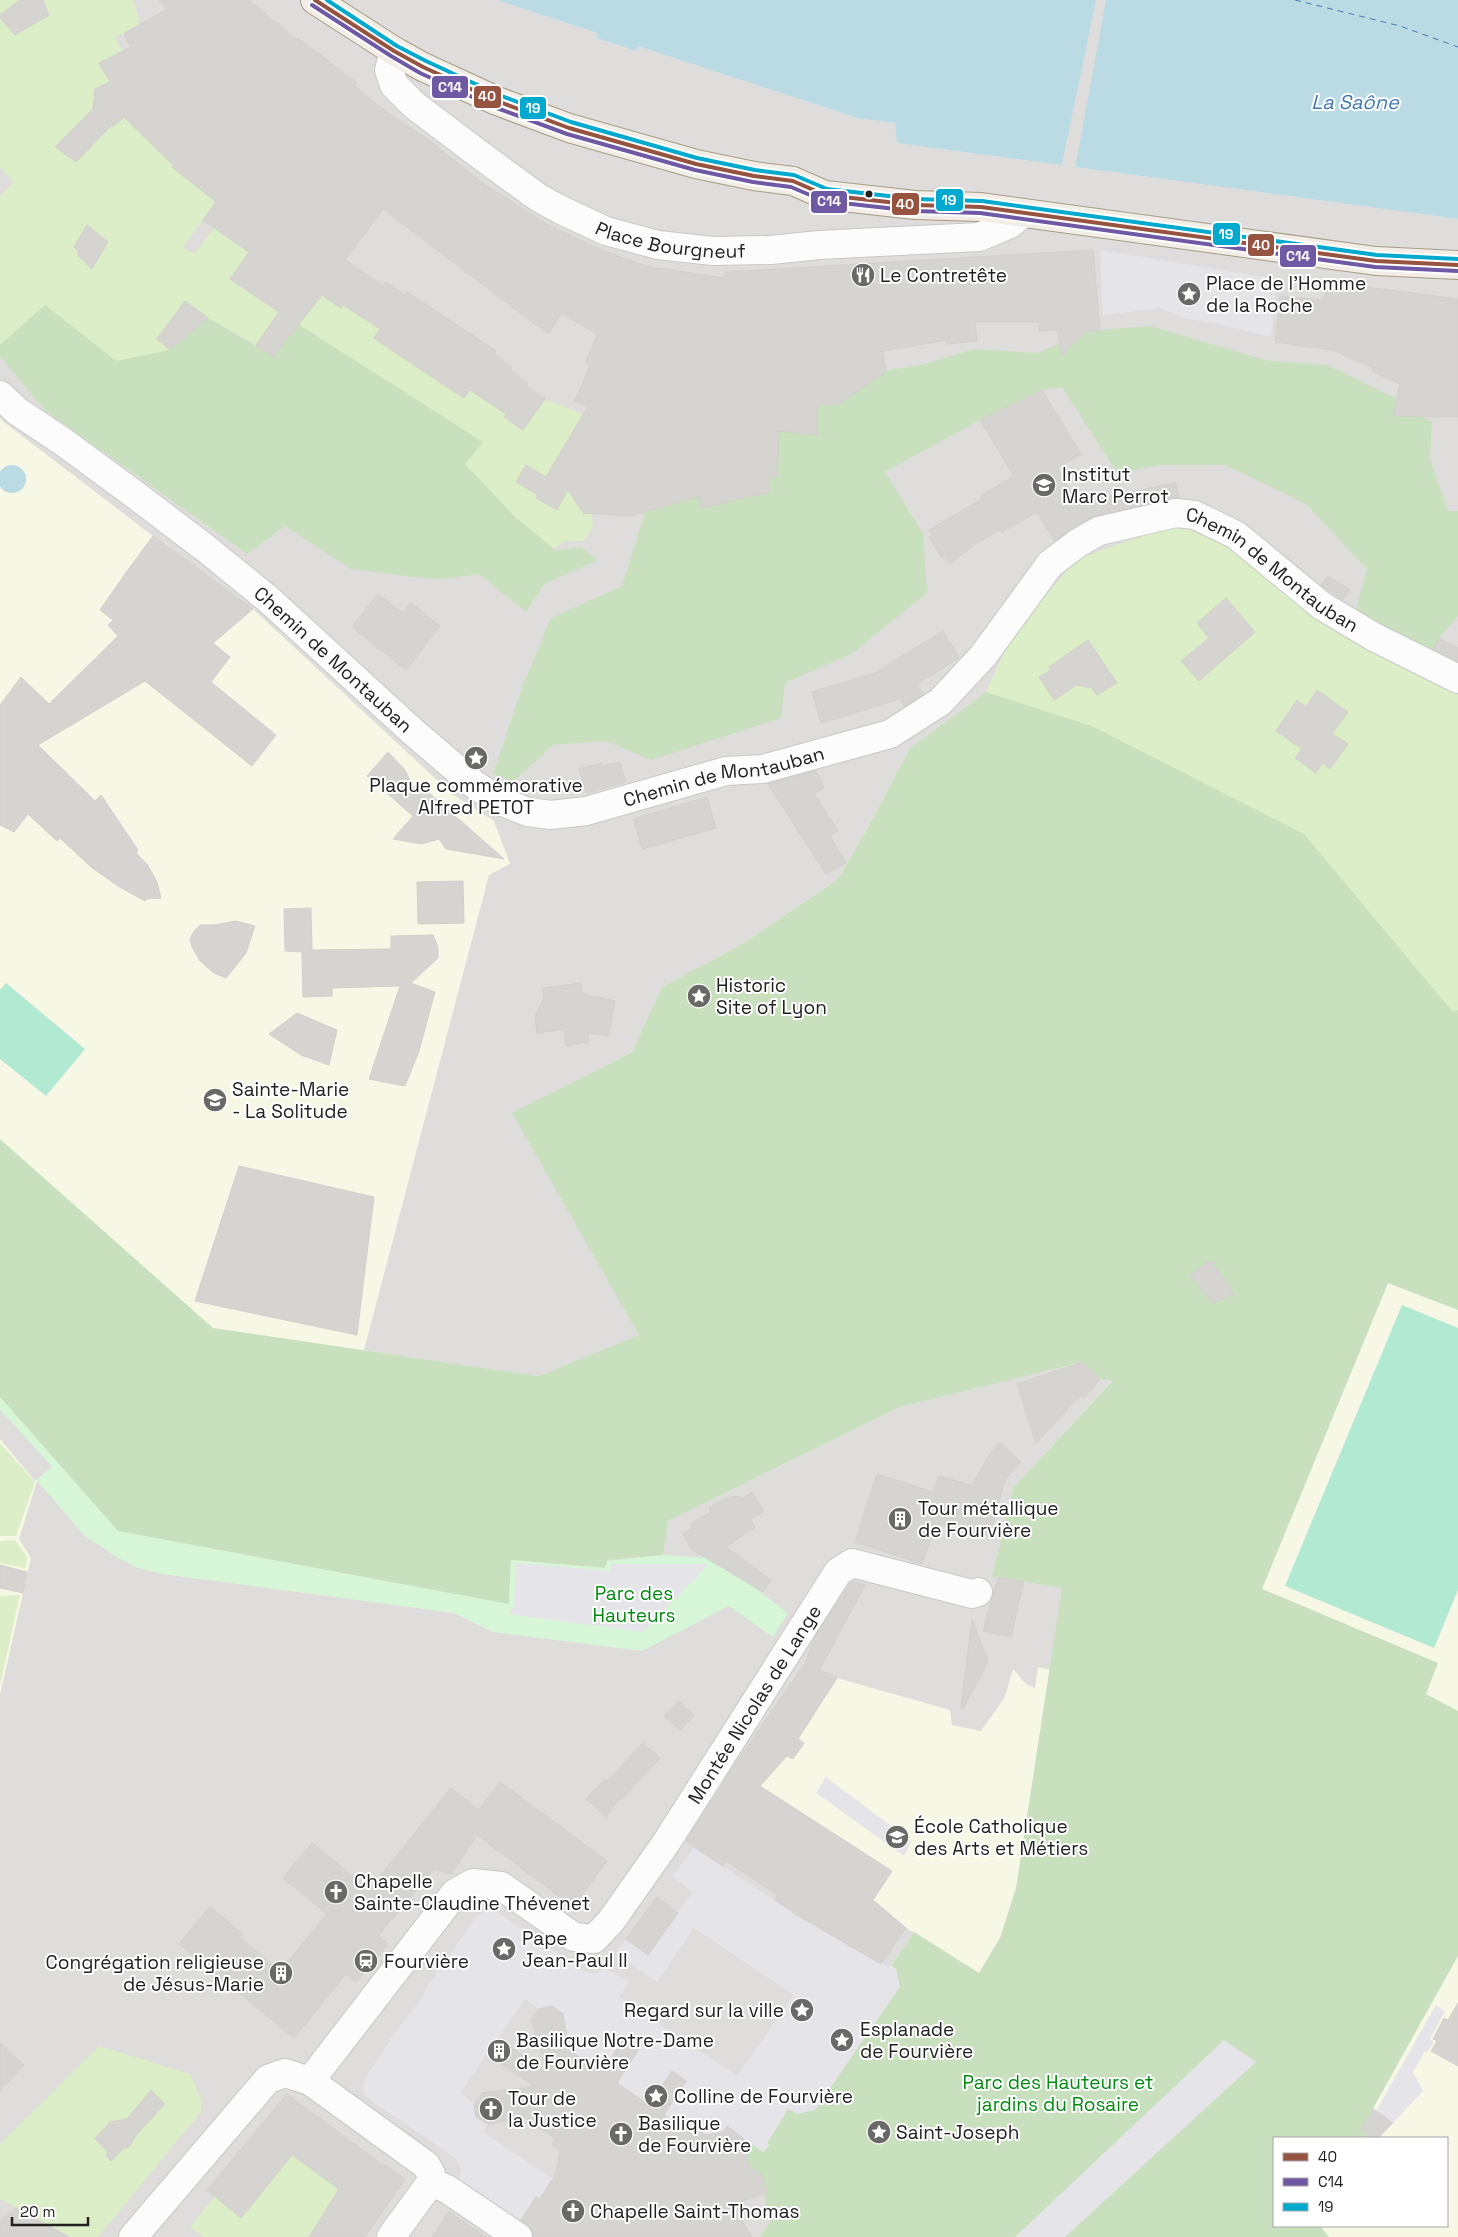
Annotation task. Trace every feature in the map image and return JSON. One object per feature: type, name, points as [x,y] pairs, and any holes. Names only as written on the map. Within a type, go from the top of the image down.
[{"type":"main road","points":[[316,0],[394,51],[423,67],[515,108],[569,128],[696,164],[754,176],[793,181],[824,195],[915,205],[981,207],[1376,260],[1458,265]]},
{"type":"street","name":"Place Bourgneuf","points":[[394,51],[389,70],[394,84],[414,105],[484,158],[539,198],[561,210],[606,231],[658,245],[713,251],[771,250],[819,245],[979,237],[1010,224],[1023,213]]},
{"type":"street","name":"Chemin de Montauban","points":[[0,395],[17,411],[102,470],[204,547],[261,593],[475,786],[500,801],[528,812],[551,815],[586,811],[726,770],[763,769],[890,734],[940,702],[983,656],[1050,564],[1078,543],[1099,532],[1176,513],[1195,514],[1236,535],[1322,606],[1374,637],[1458,679]]},
{"type":"street","name":"Montée Nicolas de Lange","points":[[310,2081],[455,1893],[473,1883],[501,1886],[574,1937],[594,1939],[611,1921],[666,1843],[718,1764],[838,1572],[852,1563],[972,1594],[978,1592]]},
{"type":"street","points":[[133,2237],[268,2079],[284,2073],[310,2081],[426,2166],[431,2174],[428,2187],[392,2237]]},
{"type":"street","points":[[428,2187],[451,2191],[518,2237]]},
{"type":"shaded area","points":[[0,0],[497,0],[597,33],[596,38],[636,51],[638,46],[857,118],[896,123],[897,143],[1458,219],[1458,688],[1013,635],[986,692],[910,748],[866,831],[837,880],[744,943],[662,987],[632,1052],[513,1113],[640,1335],[539,1376],[213,1328],[0,1139]]},
{"type":"shaded area","name":"Place de l'Homme de la Roche","points":[[1100,250],[1277,279],[1271,337],[1183,318],[1160,308],[1103,315]]},
{"type":"shaded area","name":"Sainte-Marie - La Solitude","points":[[0,419],[153,536],[253,609],[452,794],[494,821],[510,864],[489,875],[354,1388],[0,1326]]},
{"type":"shaded area","points":[[1388,1283],[1458,1310],[1458,1711],[1426,1694],[1438,1663],[1262,1589]]},
{"type":"shaded area","points":[[1083,1362],[1112,1380],[1013,1488],[992,1577],[1062,1588],[1049,1689],[941,1948],[914,1932],[764,2152],[748,2166],[753,2169],[768,2193],[771,2222],[760,2237],[0,2237],[0,1397],[668,1521],[900,1407]]},
{"type":"shaded area","points":[[0,1438],[37,1481],[19,1539],[31,1558],[0,1695]]},
{"type":"shaded area","points":[[516,1563],[610,1571],[611,1564],[709,1564],[643,1632],[509,1614],[514,1606]]},
{"type":"shaded area","name":"École Catholique des Arts et Métiers","points":[[806,1660],[837,1678],[950,1710],[952,1725],[981,1731],[1005,1697],[1013,1669],[1026,1684],[1035,1688],[1038,1667],[1051,1670],[1016,1888],[1000,1938],[979,1973],[906,1928],[856,1887],[835,1878],[711,1799]]},
{"type":"shaded area","points":[[826,1777],[911,1841],[904,1856],[816,1793]]},
{"type":"shaded area","points":[[694,1848],[803,1919],[881,1964],[896,1969],[900,1987],[815,2110],[797,2114],[788,2109],[767,2143],[769,2144],[764,2152],[751,2144],[746,2151],[743,2138],[732,2130],[719,2132],[714,2140],[701,2131],[696,2137],[664,2115],[668,2109],[654,2099],[649,2105],[569,2050],[572,2044],[561,2036],[566,2027],[563,2014],[552,2006],[539,2009],[525,1999],[460,2093],[474,2103],[476,2117],[488,2124],[483,2132],[553,2179],[540,2199],[536,2197],[518,2223],[531,2231],[530,2234],[533,2236],[539,2237],[500,2237],[445,2200],[459,2180],[461,2168],[458,2163],[454,2157],[370,2100],[364,2094],[363,2088],[366,2077],[477,1916],[489,1909],[497,1912],[583,1971],[595,1974],[605,1968],[629,1982],[619,1997],[737,2076],[794,1995],[694,1928],[657,1982],[616,1953],[626,1939],[646,1953],[693,1892],[672,1876]]},
{"type":"shaded area","points":[[1458,1954],[1458,2237],[1327,2237],[1320,2227],[1448,2227],[1448,2137],[1372,2137],[1361,2130]]},
{"type":"shaded area","points":[[1436,2005],[1445,2011],[1430,2039],[1434,2042],[1428,2052],[1425,2051],[1413,2072],[1423,2091],[1393,2123],[1376,2111]]},
{"type":"shaded area","points":[[1224,2040],[1256,2062],[1065,2237],[1015,2237]]},
{"type":"green space","points":[[0,0],[133,0],[140,24],[115,37],[122,51],[100,63],[110,82],[95,89],[94,103],[129,111],[211,194],[214,204],[183,247],[194,254],[214,228],[304,291],[320,294],[545,399],[583,414],[583,513],[592,514],[593,528],[583,541],[565,541],[554,549],[515,517],[465,464],[483,442],[279,312],[256,345],[208,318],[170,350],[116,361],[45,305],[0,345],[0,196],[14,182],[0,167]]},
{"type":"green space","points":[[45,305],[116,361],[170,350],[208,318],[273,356],[298,324],[483,442],[465,464],[515,517],[554,549],[552,551],[580,547],[598,560],[544,584],[526,612],[479,574],[437,580],[351,569],[285,526],[247,554],[46,411],[0,357],[0,345]]},
{"type":"green space","points":[[1150,326],[1269,361],[1327,365],[1397,399],[1432,422],[1430,459],[1448,511],[1458,511],[1458,616],[1439,638],[1428,657],[1355,613],[1367,569],[1306,504],[1225,465],[1162,465],[1117,473],[1062,387],[1042,390],[980,420],[885,472],[923,534],[927,593],[851,654],[785,683],[781,718],[651,760],[606,741],[553,745],[513,782],[493,774],[521,690],[551,618],[622,586],[645,512],[768,476],[776,431],[818,404],[884,371],[921,365],[974,349],[1037,353],[1085,333]]},
{"type":"green space","points":[[1190,524],[1224,536],[1458,688],[1458,1010],[1452,1012],[1092,726],[986,692],[1013,635],[1076,559],[1157,531]]},
{"type":"green space","name":"Parc des Hauteurs et jardins du Rosaire","points":[[986,692],[1092,726],[1304,834],[1452,1011],[1458,1010],[1458,1310],[1388,1283],[1262,1589],[1438,1663],[1426,1694],[1458,1711],[1458,1956],[1361,2130],[1372,2137],[1273,2137],[1273,2227],[1321,2227],[1329,2237],[760,2237],[772,2217],[766,2214],[765,2194],[768,2192],[766,2188],[763,2188],[754,2171],[747,2167],[736,2165],[750,2143],[764,2152],[769,2145],[767,2143],[788,2109],[896,1969],[891,1966],[914,1932],[979,1973],[1000,1938],[1016,1888],[1062,1588],[992,1577],[1013,1488],[1112,1381],[1100,1379],[1083,1362],[900,1407],[668,1521],[663,1555],[607,1560],[606,1568],[511,1560],[509,1604],[118,1531],[0,1397],[0,1139],[213,1328],[539,1376],[639,1335],[512,1113],[632,1052],[662,987],[744,943],[837,880],[866,831],[910,748]]},
{"type":"green space","points":[[6,983],[85,1049],[46,1096],[0,1059],[0,990]]},
{"type":"green space","points":[[1402,1305],[1458,1328],[1458,1590],[1434,1648],[1285,1586]]},
{"type":"green space","name":"Parc des Hauteurs","points":[[0,1397],[118,1531],[509,1604],[511,1560],[605,1568],[607,1561],[663,1555],[707,1558],[747,1582],[788,1613],[773,1637],[729,1606],[642,1651],[493,1632],[454,1613],[162,1574],[138,1568],[115,1556],[85,1536],[0,1438]]},
{"type":"green space","points":[[0,1443],[35,1482],[16,1536],[0,1536]]},
{"type":"green space","points":[[15,1540],[27,1557],[25,1568],[0,1563],[0,1541]]},
{"type":"green space","points":[[20,1595],[0,1685],[0,1596]]},
{"type":"green space","points":[[99,2046],[190,2074],[201,2099],[201,2112],[98,2237],[70,2237],[0,2199],[0,2144]]},
{"type":"green space","points":[[292,2155],[341,2190],[309,2237],[204,2237],[190,2227],[215,2196],[241,2218]]},
{"type":"water","name":"La Saône","points":[[497,0],[1458,0],[1458,219],[897,143],[895,123],[857,118],[638,46],[636,51],[596,38],[597,33]]},
{"type":"water","points":[[7,466],[17,466],[25,474],[25,484],[17,492],[7,492],[-1,484],[-1,474]]},
{"type":"pier","points":[[1096,0],[1106,0],[1075,169],[1061,169]]},
{"type":"pier","points":[[0,1409],[52,1467],[35,1481],[0,1439]]},
{"type":"building","points":[[20,0],[43,0],[49,15],[15,35],[0,18],[0,15]]},
{"type":"building","points":[[159,0],[249,0],[297,40],[298,38],[357,83],[355,86],[376,104],[430,141],[484,184],[547,224],[599,249],[645,266],[724,278],[726,272],[1093,250],[1100,330],[1085,333],[1061,355],[1058,330],[1039,331],[1039,322],[975,322],[977,341],[947,344],[946,340],[883,351],[886,371],[839,404],[818,404],[817,435],[779,431],[777,477],[769,478],[769,492],[701,508],[700,496],[631,516],[583,513],[568,490],[557,510],[536,498],[538,495],[516,482],[526,465],[546,477],[588,406],[575,401],[590,366],[586,362],[597,334],[562,313],[548,334],[383,209],[345,260],[384,286],[386,282],[405,295],[407,292],[496,351],[494,354],[512,367],[510,370],[528,383],[526,386],[545,399],[523,430],[504,417],[506,414],[470,390],[464,398],[384,345],[374,338],[380,329],[343,305],[341,308],[322,295],[273,357],[256,345],[279,312],[230,279],[249,252],[203,220],[216,202],[172,167],[174,166],[124,117],[113,127],[112,125],[76,162],[55,147],[93,109],[95,89],[110,82],[99,63],[131,47],[124,34],[167,9]]},
{"type":"building","points":[[87,225],[108,242],[92,269],[77,254],[79,252],[74,247]]},
{"type":"building","points":[[1329,282],[1458,299],[1458,417],[1393,416],[1400,384],[1372,371],[1373,368],[1333,350],[1275,342],[1280,296],[1323,300]]},
{"type":"building","points":[[185,301],[208,318],[170,350],[157,339]]},
{"type":"building","points":[[1042,390],[1081,454],[1057,468],[1079,504],[1084,501],[1176,483],[1179,498],[1095,516],[1070,529],[1055,541],[1037,512],[1002,532],[1001,529],[974,545],[950,564],[945,556],[942,558],[929,537],[932,535],[929,530],[982,499],[980,496],[1014,476],[980,420]]},
{"type":"building","points":[[153,536],[253,609],[213,643],[230,657],[211,682],[276,735],[252,766],[145,681],[38,745],[95,801],[101,795],[138,850],[136,853],[147,864],[157,882],[161,898],[147,899],[145,901],[118,886],[91,867],[60,838],[57,841],[28,814],[14,832],[0,825],[0,705],[21,677],[49,704],[118,636],[108,625],[113,620],[100,610]]},
{"type":"building","points":[[1328,576],[1350,590],[1343,600],[1321,585]]},
{"type":"building","points":[[378,594],[403,613],[411,603],[440,626],[406,670],[352,627]]},
{"type":"building","points":[[1226,598],[1255,632],[1199,681],[1181,661],[1209,638],[1197,623]]},
{"type":"building","points":[[943,631],[959,658],[917,684],[923,694],[904,706],[900,699],[821,723],[812,692],[875,673]]},
{"type":"building","points":[[1439,638],[1458,648],[1458,662],[1433,649]]},
{"type":"building","points":[[1088,640],[1117,683],[1097,695],[1092,688],[1076,685],[1054,700],[1039,677],[1051,670],[1049,667]]},
{"type":"building","points":[[1317,690],[1348,712],[1332,734],[1348,744],[1330,769],[1322,763],[1316,773],[1295,758],[1302,749],[1276,731],[1297,700],[1306,707]]},
{"type":"building","points":[[388,752],[405,770],[413,787],[419,784],[504,859],[446,849],[439,839],[422,844],[393,839],[413,816],[367,776]]},
{"type":"building","points":[[620,762],[626,782],[586,793],[579,769],[601,763],[602,766]]},
{"type":"building","points":[[816,771],[824,788],[814,794],[838,831],[830,836],[846,863],[826,874],[768,784]]},
{"type":"building","points":[[707,797],[716,828],[642,849],[634,819]]},
{"type":"building","points":[[463,881],[464,923],[418,924],[417,882]]},
{"type":"building","points":[[311,908],[312,950],[391,949],[391,936],[433,935],[438,947],[438,958],[411,983],[435,992],[419,1051],[405,1086],[369,1079],[400,986],[332,988],[332,996],[303,997],[302,952],[285,951],[284,909]]},
{"type":"building","points":[[236,921],[255,926],[246,953],[226,978],[214,973],[200,961],[190,939],[200,925],[214,925]]},
{"type":"building","points":[[581,983],[582,994],[615,1001],[609,1036],[587,1033],[589,1042],[566,1046],[564,1029],[537,1033],[535,1017],[544,998],[543,988]]},
{"type":"building","points":[[297,1013],[337,1030],[329,1065],[301,1055],[269,1034]]},
{"type":"building","points":[[239,1166],[374,1197],[357,1335],[195,1301]]},
{"type":"building","points":[[1210,1260],[1235,1294],[1212,1303],[1190,1275]]},
{"type":"building","points":[[1083,1362],[1100,1379],[1084,1398],[1081,1395],[1036,1443],[1017,1384]]},
{"type":"building","points":[[1000,1442],[1021,1462],[1005,1479],[990,1536],[936,1524],[922,1564],[855,1542],[877,1474],[933,1492],[939,1475],[972,1486],[989,1455]]},
{"type":"building","points":[[752,1492],[764,1511],[750,1519],[755,1527],[726,1547],[771,1580],[763,1592],[691,1549],[683,1534],[692,1528],[690,1524],[711,1512],[709,1507],[735,1496],[743,1498]]},
{"type":"building","points":[[0,1565],[27,1572],[23,1593],[0,1588]]},
{"type":"building","points":[[998,1578],[1024,1581],[1011,1637],[983,1631]]},
{"type":"building","points":[[852,1581],[865,1585],[820,1669],[837,1678],[798,1739],[804,1743],[793,1759],[787,1756],[760,1786],[892,1871],[873,1900],[906,1928],[881,1964],[797,1915],[775,1900],[778,1895],[726,1861],[723,1866],[686,1841],[731,1770],[806,1661],[816,1635]]},
{"type":"building","points":[[972,1619],[988,1661],[963,1709],[961,1708]]},
{"type":"building","points":[[678,1701],[694,1715],[680,1730],[664,1716]]},
{"type":"building","points":[[643,1743],[660,1758],[621,1800],[619,1799],[606,1817],[586,1799],[605,1779],[607,1781]]},
{"type":"building","points":[[500,1782],[607,1861],[573,1907],[477,1835],[451,1874],[434,1869],[378,1936],[388,1944],[367,1970],[356,1982],[346,1974],[294,2038],[179,1944],[210,1907],[242,1933],[239,1937],[280,1971],[327,1914],[283,1878],[312,1843],[369,1890],[451,1788],[479,1810]]},
{"type":"building","points":[[657,1897],[678,1913],[648,1955],[626,1939]]},
{"type":"building","points":[[1458,2003],[1458,2066],[1431,2051],[1437,2041],[1433,2039],[1444,2018],[1448,2020]]},
{"type":"building","name":"Basilique de Fourvière","points":[[552,2006],[563,2014],[569,2050],[601,2072],[624,2039],[639,2049],[617,2083],[649,2105],[672,2071],[686,2081],[664,2115],[696,2137],[701,2131],[706,2135],[723,2132],[727,2126],[743,2138],[749,2167],[761,2174],[768,2193],[732,2204],[752,2237],[533,2237],[532,2230],[521,2220],[536,2197],[540,2199],[556,2174],[560,2151],[552,2145],[556,2139],[524,2117],[519,2123],[515,2120],[488,2124],[476,2117],[474,2104],[482,2093],[535,2086],[489,2056],[501,2040],[547,2073],[531,2020],[539,2009]]},
{"type":"building","points":[[0,2043],[24,2065],[0,2090]]},
{"type":"building","points":[[151,2090],[165,2104],[137,2134],[129,2147],[123,2149],[111,2161],[106,2156],[108,2152],[95,2139],[110,2122],[127,2119]]},
{"type":"building","points":[[287,2094],[384,2166],[405,2179],[365,2237],[309,2237],[339,2189],[292,2155],[241,2218],[207,2190]]},
{"type":"building","points":[[1373,2109],[1393,2123],[1379,2137],[1372,2137],[1361,2130]]},
{"type":"building","points":[[16,2208],[69,2237],[0,2237],[0,2220]]},
{"type":"building","points":[[449,2212],[487,2237],[432,2237]]},
{"type":"ferry route","points":[[1295,0],[1400,26],[1458,47]]},
{"type":"transit line","name":"40","points":[[315,0],[394,51],[423,67],[497,101],[569,128],[696,164],[754,176],[793,181],[825,195],[915,205],[981,207],[1376,261],[1458,265]]},
{"type":"transit line","name":"19","points":[[327,0],[397,46],[499,95],[571,122],[697,158],[755,170],[794,175],[827,189],[915,199],[982,201],[1377,255],[1458,259]]},
{"type":"transit line","name":"C14","points":[[312,5],[420,73],[494,107],[567,134],[695,170],[753,182],[791,187],[824,201],[914,211],[980,213],[1375,267],[1458,271]]},
{"type":"place","name":"Le Contretête","points":[[863,275]]},
{"type":"place","name":"Place de l'Homme de la Roche","points":[[1189,294]]},
{"type":"place","name":"Institut Marc Perrot","points":[[1044,485]]},
{"type":"place","name":"Plaque commémorative Alfred PETOT","points":[[476,758]]},
{"type":"place","name":"Historic Site of Lyon","points":[[699,996]]},
{"type":"place","name":"Sainte-Marie - La Solitude","points":[[215,1100]]},
{"type":"place","name":"Tour métallique de Fourvière","points":[[900,1519]]},
{"type":"place","name":"École Catholique des Arts et Métiers","points":[[897,1837]]},
{"type":"place","name":"Chapelle Sainte-Claudine Thévenet","points":[[336,1892]]},
{"type":"place","name":"Pape Jean-Paul II","points":[[504,1949]]},
{"type":"place","name":"Fourvière","points":[[366,1961]]},
{"type":"place","name":"Congrégation religieuse de Jésus-Marie","points":[[281,1973]]},
{"type":"place","name":"Regard sur la ville","points":[[802,2010]]},
{"type":"place","name":"Esplanade de Fourvière","points":[[842,2040]]},
{"type":"place","name":"Basilique Notre-Dame de Fourvière","points":[[499,2051]]},
{"type":"place","name":"Colline de Fourvière","points":[[656,2096]]},
{"type":"place","name":"Tour de la Justice","points":[[491,2109]]},
{"type":"place","name":"Saint-Joseph","points":[[879,2132]]},
{"type":"place","name":"Basilique de Fourvière","points":[[621,2134]]},
{"type":"place","name":"Chapelle Saint-Thomas","points":[[573,2211]]}]
